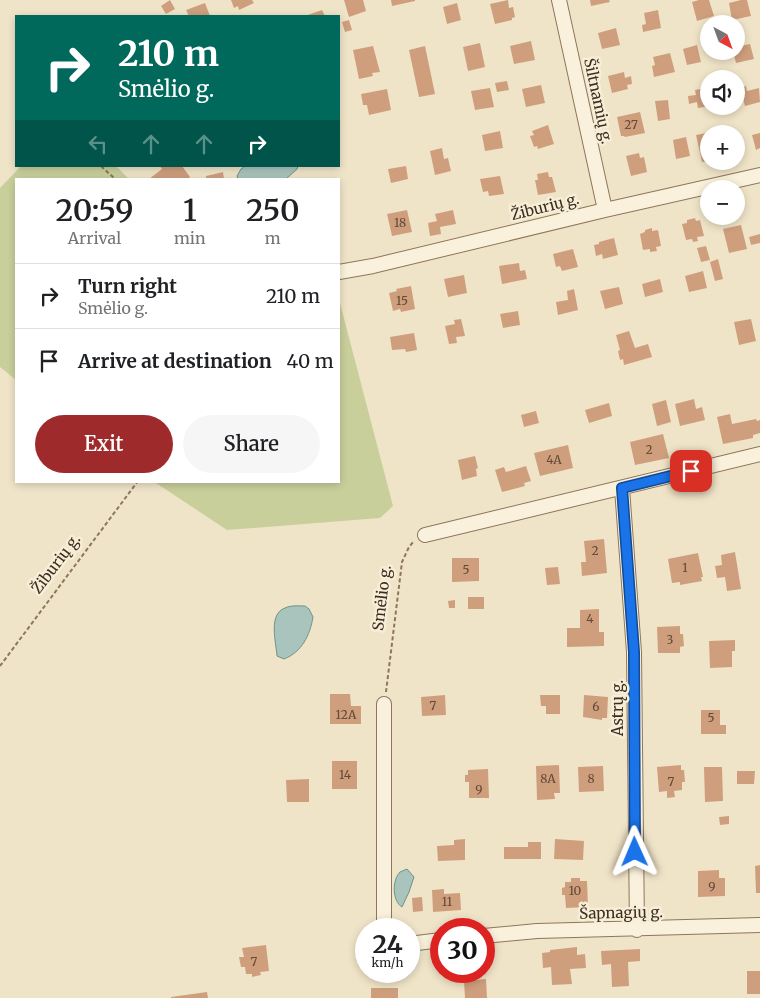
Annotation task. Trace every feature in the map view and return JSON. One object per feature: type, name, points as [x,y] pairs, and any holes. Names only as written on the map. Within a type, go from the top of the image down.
[{"type":"street","name":"Šiltnamių g.","points":[[559,0],[605,210]]},
{"type":"street","name":"Žiburių g.","points":[[340,272],[373,266],[760,175]]},
{"type":"street","points":[[425,534],[760,454]]},
{"type":"street","name":"Astrų g.","points":[[622,488],[634,652],[637,930]]},
{"type":"street","points":[[384,704],[384,918]]},
{"type":"street","name":"Šapnagių g.","points":[[495,935],[537,931],[637,930],[760,925]]},
{"type":"path","points":[[102,167],[114,178]]},
{"type":"path","name":"Žiburių g.","points":[[0,666],[137,483]]},
{"type":"path","name":"Smėlio g.","points":[[384,704],[402,562],[409,547],[425,534]]},
{"type":"green space","points":[[20,167],[117,167],[128,178],[15,178],[15,379],[0,367],[0,188]]},
{"type":"green space","points":[[340,303],[393,506],[380,518],[227,530],[156,483],[340,483]]},
{"type":"water","points":[[244,167],[298,167],[287,178],[238,178]]},
{"type":"water","points":[[305,606],[313,617],[310,630],[304,642],[290,656],[284,659],[277,656],[274,629],[276,616],[287,607]]},
{"type":"water","points":[[407,869],[414,877],[402,907],[396,900],[394,885],[400,872]]},
{"type":"building","points":[[170,0],[175,9],[166,14],[161,6]]},
{"type":"building","points":[[231,0],[252,0],[254,3],[239,10],[238,6],[234,8]]},
{"type":"building","points":[[344,0],[363,0],[366,11],[349,17]]},
{"type":"building","points":[[391,0],[415,0],[415,1],[392,6]]},
{"type":"building","points":[[508,0],[509,8],[513,7],[515,17],[512,20],[495,24],[490,4]]},
{"type":"building","points":[[590,0],[609,0],[610,2],[591,6]]},
{"type":"building","points":[[709,0],[714,15],[700,15],[700,20],[697,21],[692,2]]},
{"type":"building","points":[[747,0],[751,16],[745,17],[745,15],[731,15],[729,3]]},
{"type":"building","points":[[205,3],[210,15],[188,15],[186,10]]},
{"type":"building","points":[[457,3],[461,20],[447,24],[443,7]]},
{"type":"building","points":[[322,10],[324,15],[308,15]]},
{"type":"building","points":[[658,10],[661,28],[643,32],[642,25],[646,24],[644,13]]},
{"type":"building","points":[[349,20],[352,30],[345,32],[342,22]]},
{"type":"building","points":[[616,28],[620,45],[602,49],[598,33]]},
{"type":"building","points":[[531,41],[535,60],[514,64],[510,46]]},
{"type":"building","points":[[480,43],[485,67],[468,71],[463,47]]},
{"type":"building","points":[[750,44],[754,59],[736,63],[735,60],[745,60],[745,45]]},
{"type":"building","points":[[697,45],[701,62],[687,65],[683,49]]},
{"type":"building","points":[[373,46],[380,72],[372,73],[373,76],[359,79],[353,50]]},
{"type":"building","points":[[425,46],[435,94],[419,97],[409,50]]},
{"type":"building","points":[[670,53],[675,72],[654,77],[652,66],[655,65],[653,57]]},
{"type":"building","points":[[624,72],[625,78],[631,76],[632,84],[627,85],[628,89],[612,93],[608,76]]},
{"type":"building","points":[[507,81],[509,90],[497,92],[495,83]]},
{"type":"building","points":[[541,85],[545,103],[526,107],[522,89]]},
{"type":"building","points":[[745,86],[747,91],[759,88],[760,102],[745,106]]},
{"type":"building","points":[[490,88],[494,107],[475,110],[471,91]]},
{"type":"building","points":[[387,89],[391,110],[369,115],[367,105],[363,105],[361,94]]},
{"type":"building","points":[[700,89],[700,108],[698,108],[697,102],[689,104],[688,96],[696,95],[695,90]]},
{"type":"building","points":[[668,100],[670,119],[658,121],[655,101]]},
{"type":"building","points":[[640,112],[645,133],[621,136],[617,117]]},
{"type":"building","points":[[548,125],[554,144],[538,149],[537,146],[534,147],[530,136],[534,135],[532,131]]},
{"type":"building","points":[[500,131],[503,148],[485,151],[482,135]]},
{"type":"building","points":[[760,133],[760,148],[756,150],[752,135]]},
{"type":"building","points":[[700,134],[700,153],[696,135]]},
{"type":"building","points":[[686,137],[690,156],[676,159],[673,140]]},
{"type":"building","points":[[442,148],[444,159],[448,158],[451,171],[435,175],[430,151]]},
{"type":"building","points":[[639,153],[640,158],[644,157],[647,172],[631,176],[626,156]]},
{"type":"building","points":[[406,166],[408,179],[391,183],[388,169]]},
{"type":"building","points":[[161,167],[183,167],[190,177],[150,178],[162,169]]},
{"type":"building","points":[[223,172],[224,178],[206,178],[206,176]]},
{"type":"building","points":[[548,172],[549,177],[552,177],[556,192],[538,195],[535,180],[538,180],[537,174]]},
{"type":"building","points":[[500,176],[504,194],[489,196],[488,191],[483,192],[480,179]]},
{"type":"building","points":[[407,210],[412,232],[392,236],[387,214]]},
{"type":"building","points":[[453,210],[456,224],[440,227],[441,234],[430,236],[428,223],[437,221],[435,214]]},
{"type":"building","points":[[695,218],[696,221],[700,220],[704,236],[697,237],[698,241],[686,240],[682,224],[687,223],[687,220]]},
{"type":"building","points":[[741,225],[747,249],[729,253],[723,229]]},
{"type":"building","points":[[652,228],[652,231],[658,230],[661,246],[656,247],[657,251],[650,252],[650,249],[643,250],[640,234]]},
{"type":"building","points":[[760,234],[760,243],[751,245],[749,237]]},
{"type":"building","points":[[614,238],[618,255],[603,259],[602,254],[596,256],[594,245]]},
{"type":"building","points":[[706,246],[710,260],[701,262],[697,248]]},
{"type":"building","points":[[573,249],[578,267],[562,271],[560,266],[556,267],[553,254]]},
{"type":"building","points":[[718,259],[723,279],[715,281],[710,262]]},
{"type":"building","points":[[519,263],[520,271],[525,270],[527,279],[502,284],[499,266]]},
{"type":"building","points":[[703,271],[707,288],[689,292],[685,276]]},
{"type":"building","points":[[464,275],[467,293],[448,297],[444,279]]},
{"type":"building","points":[[660,279],[663,292],[645,297],[642,284]]},
{"type":"building","points":[[411,286],[415,309],[401,312],[400,309],[393,311],[389,293],[397,291],[396,289]]},
{"type":"building","points":[[619,287],[623,304],[605,309],[600,291]]},
{"type":"building","points":[[574,289],[578,310],[558,315],[556,302],[568,300],[567,291]]},
{"type":"building","points":[[518,311],[520,325],[503,328],[500,314]]},
{"type":"building","points":[[461,319],[465,336],[456,337],[457,343],[449,344],[445,326],[455,324],[454,320]]},
{"type":"building","points":[[751,319],[756,341],[739,345],[734,322]]},
{"type":"building","points":[[629,331],[635,348],[648,344],[652,357],[624,365],[623,359],[620,360],[618,351],[620,350],[616,335]]},
{"type":"building","points":[[414,333],[417,350],[406,352],[405,349],[392,350],[390,337]]},
{"type":"building","points":[[694,399],[696,409],[702,407],[705,420],[680,426],[675,404]]},
{"type":"building","points":[[666,400],[671,422],[657,426],[652,404]]},
{"type":"building","points":[[609,403],[612,416],[589,423],[585,410]]},
{"type":"building","points":[[536,411],[539,423],[524,427],[521,415]]},
{"type":"building","points":[[730,414],[732,424],[756,419],[757,421],[760,420],[760,433],[753,435],[753,438],[723,444],[717,417]]},
{"type":"building","points":[[663,434],[669,458],[635,465],[630,442]]},
{"type":"building","points":[[568,445],[573,468],[540,476],[534,453]]},
{"type":"building","points":[[475,456],[478,468],[476,469],[477,476],[462,480],[458,460]]},
{"type":"building","points":[[526,466],[531,481],[524,483],[525,486],[502,492],[495,470],[504,467],[506,472]]},
{"type":"building","points":[[604,539],[607,573],[582,576],[581,562],[586,562],[584,541]]},
{"type":"building","points":[[735,552],[741,589],[727,591],[725,577],[717,578],[715,566],[722,565],[721,555]]},
{"type":"building","points":[[698,553],[703,577],[701,577],[702,581],[680,585],[680,582],[672,583],[668,559]]},
{"type":"building","points":[[452,558],[479,558],[479,581],[452,582]]},
{"type":"building","points":[[558,567],[560,584],[547,585],[545,568]]},
{"type":"building","points":[[468,597],[484,597],[484,609],[468,609]]},
{"type":"building","points":[[455,600],[455,608],[449,608],[448,601]]},
{"type":"building","points":[[599,609],[599,632],[604,632],[604,646],[567,647],[567,628],[580,628],[580,610]]},
{"type":"building","points":[[680,626],[680,634],[683,634],[684,646],[680,647],[680,653],[658,653],[657,627]]},
{"type":"building","points":[[735,640],[735,651],[732,651],[732,667],[710,668],[709,641]]},
{"type":"building","points":[[330,694],[350,694],[351,706],[361,706],[361,724],[330,724]]},
{"type":"building","points":[[445,695],[446,715],[422,716],[421,697]]},
{"type":"building","points":[[540,695],[560,695],[560,714],[546,714],[546,706],[541,706]]},
{"type":"building","points":[[584,695],[608,697],[607,718],[602,718],[602,720],[583,717]]},
{"type":"building","points":[[701,710],[720,710],[720,725],[726,725],[726,734],[701,734]]},
{"type":"building","points":[[332,761],[357,761],[357,789],[332,789]]},
{"type":"building","points":[[559,765],[560,793],[554,793],[555,799],[537,800],[536,766]]},
{"type":"building","points":[[681,765],[681,770],[684,770],[685,782],[682,782],[682,790],[674,791],[675,797],[667,798],[667,791],[659,792],[657,767]]},
{"type":"building","points":[[603,766],[604,791],[579,792],[578,767]]},
{"type":"building","points":[[704,767],[722,767],[723,801],[705,802]]},
{"type":"building","points":[[488,769],[489,798],[469,798],[469,782],[465,782],[465,775],[468,775],[468,770]]},
{"type":"building","points":[[737,771],[755,771],[754,784],[737,784]]},
{"type":"building","points":[[309,779],[309,802],[287,802],[286,780]]},
{"type":"building","points":[[729,816],[729,824],[720,825],[719,817]]},
{"type":"building","points":[[465,839],[465,860],[438,861],[437,846],[454,845],[454,840]]},
{"type":"building","points":[[555,839],[584,841],[583,860],[554,859]]},
{"type":"building","points":[[528,842],[541,842],[541,859],[504,859],[504,847],[528,847]]},
{"type":"building","points":[[760,865],[760,893],[756,893],[755,866]]},
{"type":"building","points":[[719,870],[719,878],[725,878],[725,896],[698,897],[698,871]]},
{"type":"building","points":[[571,878],[580,878],[580,881],[587,881],[588,907],[566,908],[565,895],[562,895],[562,888],[565,887],[565,882],[571,882]]},
{"type":"building","points":[[444,889],[444,894],[460,893],[461,910],[433,912],[432,890]]},
{"type":"building","points":[[422,897],[423,911],[413,912],[412,898]]},
{"type":"building","points":[[266,945],[269,971],[260,972],[261,975],[252,977],[252,974],[246,974],[245,967],[241,967],[239,957],[244,957],[242,948]]},
{"type":"building","points":[[577,947],[577,955],[585,954],[586,968],[570,969],[572,984],[552,985],[551,967],[543,968],[542,953],[550,952],[550,950]]},
{"type":"building","points":[[640,949],[640,961],[628,962],[629,986],[612,987],[611,964],[602,965],[601,951]]},
{"type":"building","points":[[747,971],[760,971],[760,994],[747,994]]},
{"type":"building","points":[[464,983],[486,983],[487,998],[465,998]]},
{"type":"building","points":[[371,988],[398,988],[398,998],[371,998]]},
{"type":"building","points":[[207,992],[208,998],[171,998],[171,997]]},
{"type":"route","points":[[635,852],[634,652],[622,488],[691,471]]}]
